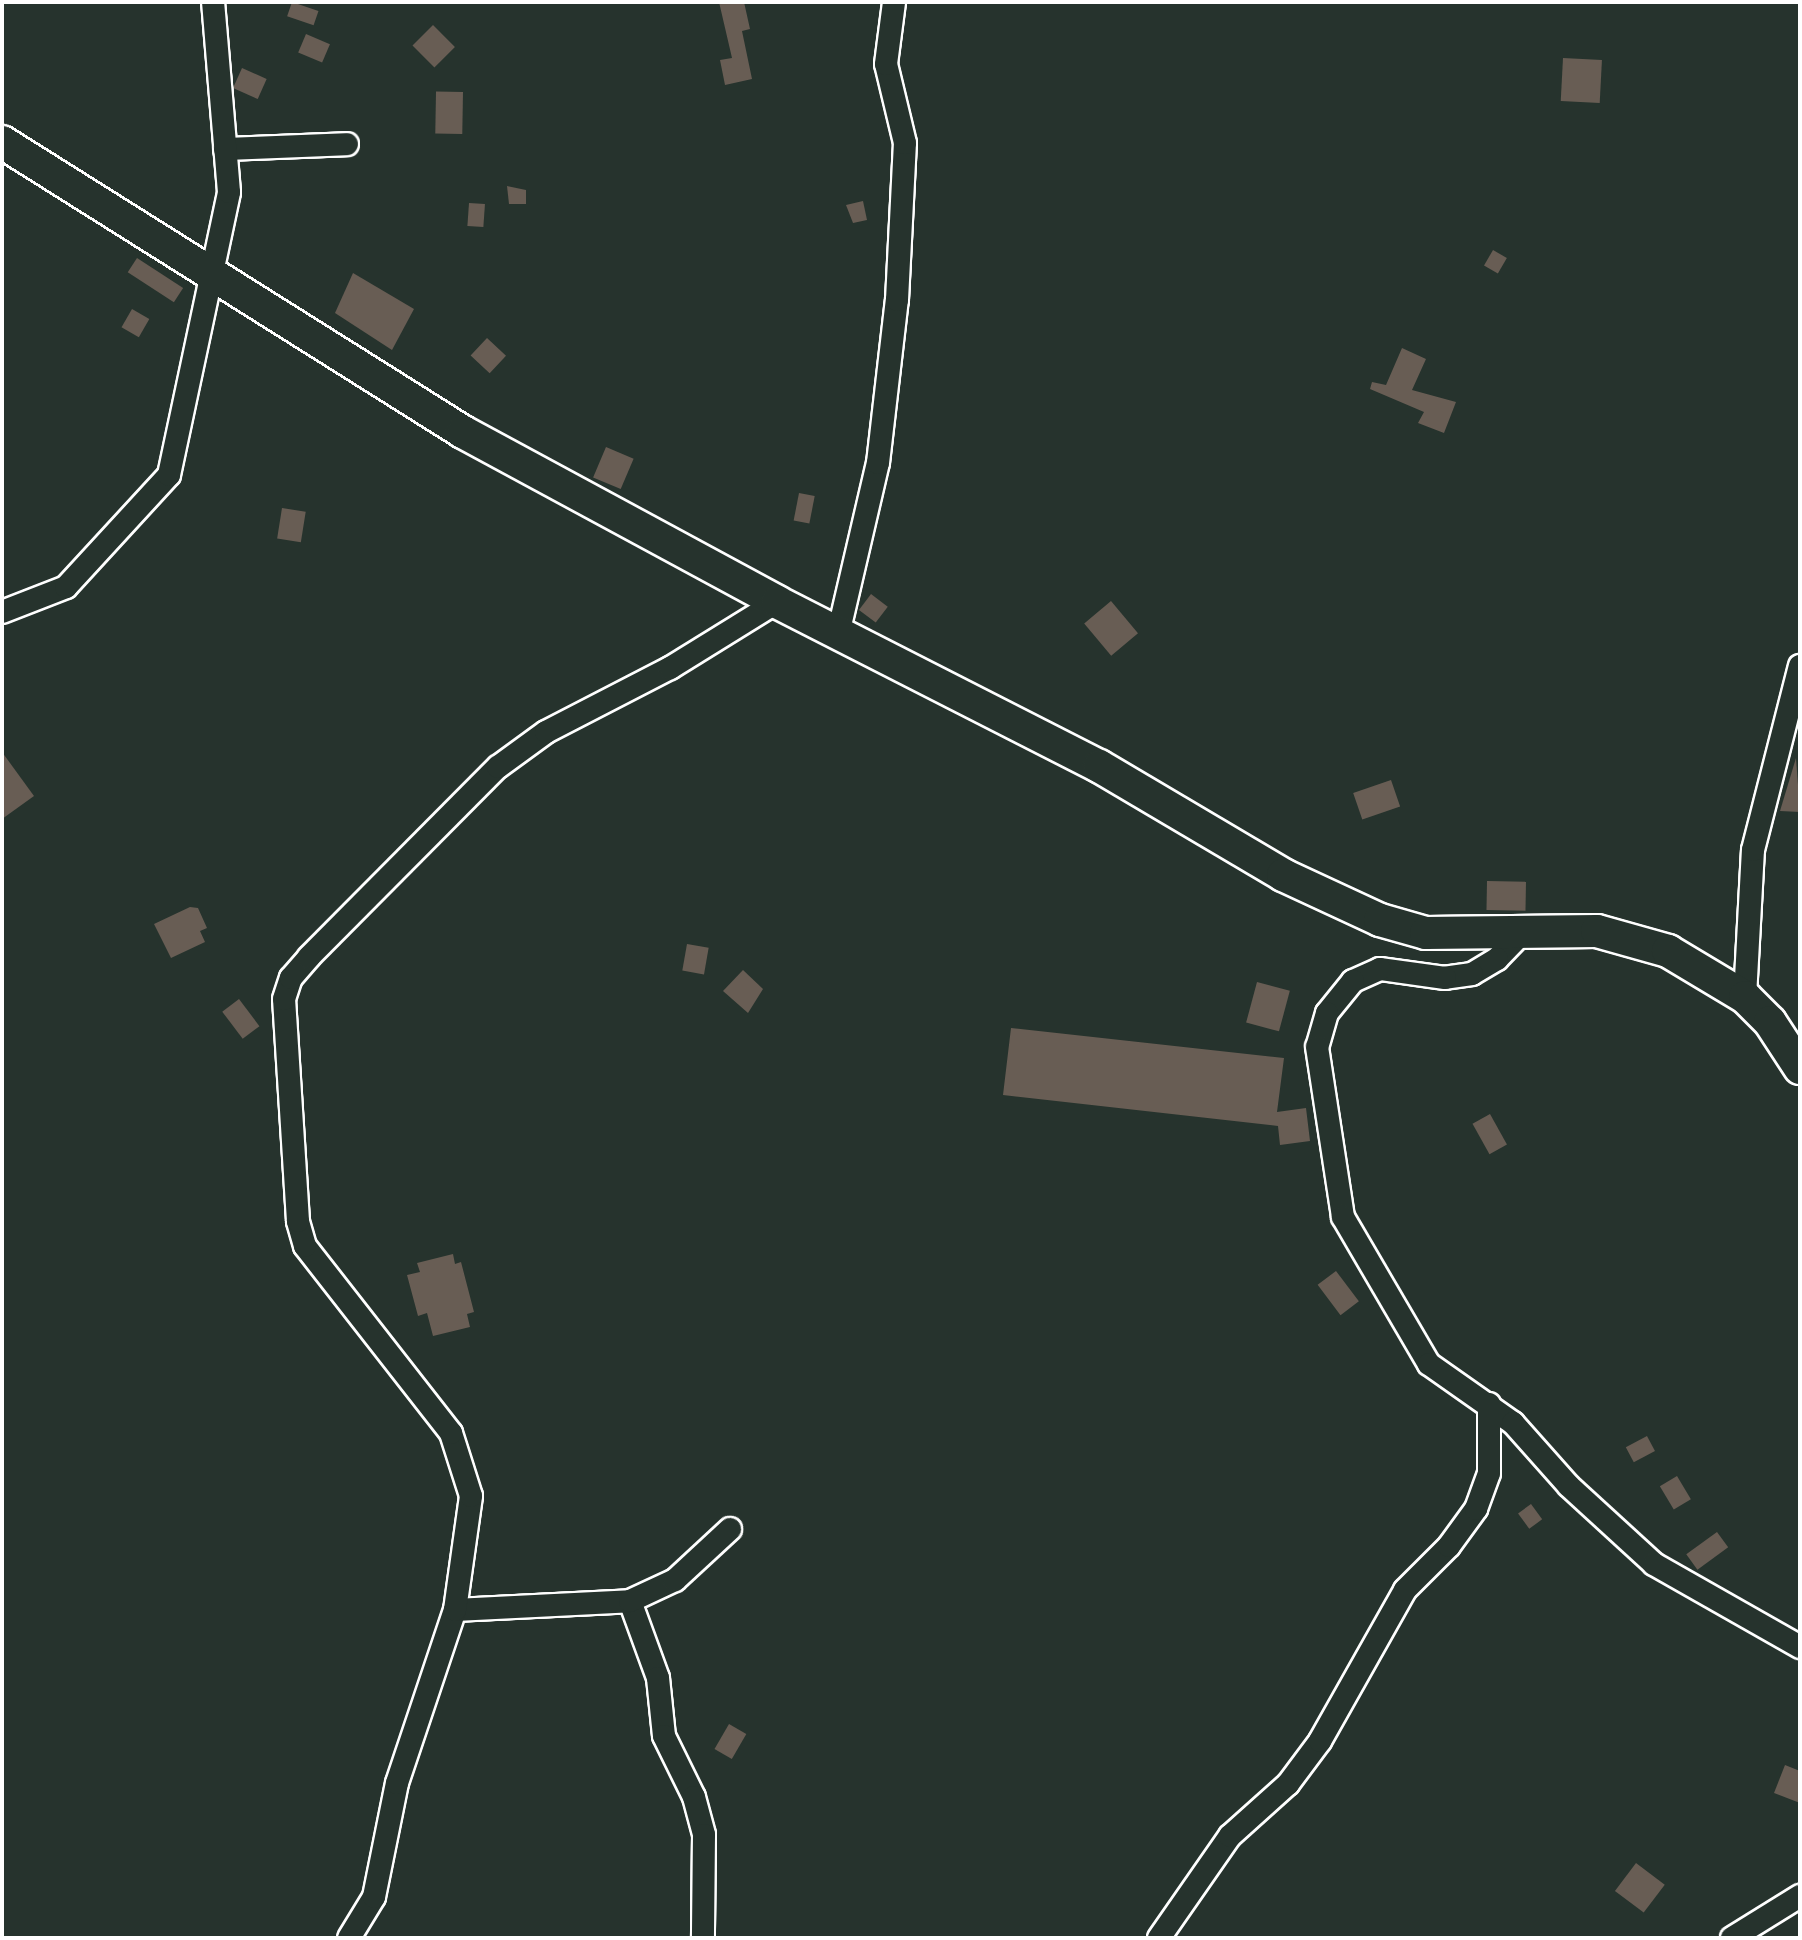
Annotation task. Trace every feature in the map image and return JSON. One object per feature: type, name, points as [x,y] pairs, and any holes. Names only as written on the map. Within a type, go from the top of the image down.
[{"type":"street","points":[[2,612],[66,587],[169,475],[183,427],[209,275],[229,192],[213,2]]},
{"type":"street","points":[[839,630],[878,463],[897,300],[905,143],[886,64],[894,2]]},
{"type":"street","points":[[2,142],[463,432],[777,602],[839,630],[1099,766],[1283,875],[1380,920],[1426,933],[1597,931],[1634,938],[1701,968],[1745,997],[1770,1022],[1800,1068]]},
{"type":"street","points":[[225,149],[347,144]]},
{"type":"street","points":[[349,1938],[374,1897],[397,1783],[455,1610],[471,1496],[463,1460],[451,1433],[305,1246],[298,1221],[284,999],[291,978],[309,957],[498,767],[546,732],[670,668],[777,602]]},
{"type":"street","points":[[1745,997],[1753,850],[1800,666]]},
{"type":"street","points":[[1524,931],[1497,959],[1472,974],[1445,978],[1380,969],[1353,981],[1327,1013],[1317,1047],[1343,1217],[1429,1364],[1489,1404],[1654,1564],[1800,1647]]},
{"type":"street","points":[[1159,1938],[1230,1836],[1288,1784],[1320,1741],[1405,1590],[1449,1546],[1476,1509],[1489,1473],[1489,1404]]},
{"type":"street","points":[[455,1610],[630,1601],[685,1573],[730,1529]]},
{"type":"street","points":[[630,1601],[658,1678],[664,1736],[694,1797],[704,1835],[703,1938]]},
{"type":"street","points":[[1732,1938],[1800,1896]]},
{"type":"building","points":[[292,2],[318,11],[314,25],[287,16]]},
{"type":"building","points":[[719,2],[744,2],[750,29],[742,31],[752,79],[725,85],[720,60],[732,58]]},
{"type":"building","points":[[433,25],[455,47],[434,67],[412,46]]},
{"type":"building","points":[[306,34],[330,44],[322,63],[298,52]]},
{"type":"building","points":[[1563,58],[1602,60],[1600,103],[1561,101]]},
{"type":"building","points":[[242,68],[267,79],[258,99],[233,88]]},
{"type":"building","points":[[436,92],[463,92],[462,134],[435,134]]},
{"type":"building","points":[[507,186],[526,190],[526,204],[509,204]]},
{"type":"building","points":[[863,201],[867,220],[853,223],[846,205]]},
{"type":"building","points":[[469,203],[485,204],[483,227],[467,226]]},
{"type":"building","points":[[1493,250],[1507,258],[1498,274],[1484,266]]},
{"type":"building","points":[[137,258],[183,288],[174,302],[128,272]]},
{"type":"building","points":[[353,273],[414,309],[392,350],[335,313]]},
{"type":"building","points":[[132,309],[149,319],[139,337],[122,327]]},
{"type":"building","points":[[487,338],[506,356],[490,373],[471,356]]},
{"type":"building","points":[[1402,348],[1426,359],[1412,390],[1456,402],[1444,433],[1418,423],[1424,412],[1370,389],[1372,382],[1386,385]]},
{"type":"building","points":[[606,447],[634,459],[621,489],[593,477]]},
{"type":"building","points":[[799,493],[815,496],[809,524],[794,520]]},
{"type":"building","points":[[282,508],[306,512],[301,542],[277,539]]},
{"type":"building","points":[[871,594],[888,607],[876,623],[859,610]]},
{"type":"building","points":[[1111,601],[1138,633],[1111,656],[1084,623]]},
{"type":"building","points":[[2,752],[34,796],[2,819]]},
{"type":"building","points":[[1796,758],[1800,812],[1780,811]]},
{"type":"building","points":[[1391,780],[1400,806],[1362,819],[1353,793]]},
{"type":"building","points":[[1487,881],[1526,882],[1525,911],[1486,910]]},
{"type":"building","points":[[190,907],[198,908],[207,928],[200,931],[205,942],[171,958],[154,924]]},
{"type":"building","points":[[687,944],[709,948],[704,974],[682,971]]},
{"type":"building","points":[[743,970],[763,989],[748,1013],[723,991]]},
{"type":"building","points":[[1257,982],[1290,991],[1279,1031],[1246,1023]]},
{"type":"building","points":[[239,999],[259,1026],[243,1039],[222,1012]]},
{"type":"building","points":[[1011,1028],[1284,1058],[1277,1112],[1306,1108],[1310,1141],[1280,1145],[1278,1126],[1003,1095]]},
{"type":"building","points":[[1490,1114],[1507,1145],[1489,1154],[1473,1124]]},
{"type":"building","points":[[453,1254],[455,1264],[461,1262],[474,1312],[467,1314],[470,1327],[433,1336],[427,1313],[418,1316],[407,1275],[420,1272],[417,1263]]},
{"type":"building","points":[[1336,1271],[1359,1301],[1341,1315],[1318,1285]]},
{"type":"building","points":[[1647,1436],[1655,1451],[1634,1462],[1626,1447]]},
{"type":"building","points":[[1677,1476],[1691,1499],[1674,1509],[1660,1486]]},
{"type":"building","points":[[1531,1504],[1542,1519],[1529,1529],[1518,1513]]},
{"type":"building","points":[[1717,1532],[1728,1547],[1697,1570],[1686,1554]]},
{"type":"building","points":[[729,1724],[746,1734],[732,1759],[714,1749]]},
{"type":"building","points":[[1785,1765],[1800,1771],[1800,1803],[1774,1793]]},
{"type":"building","points":[[1636,1863],[1665,1885],[1644,1913],[1615,1891]]}]
